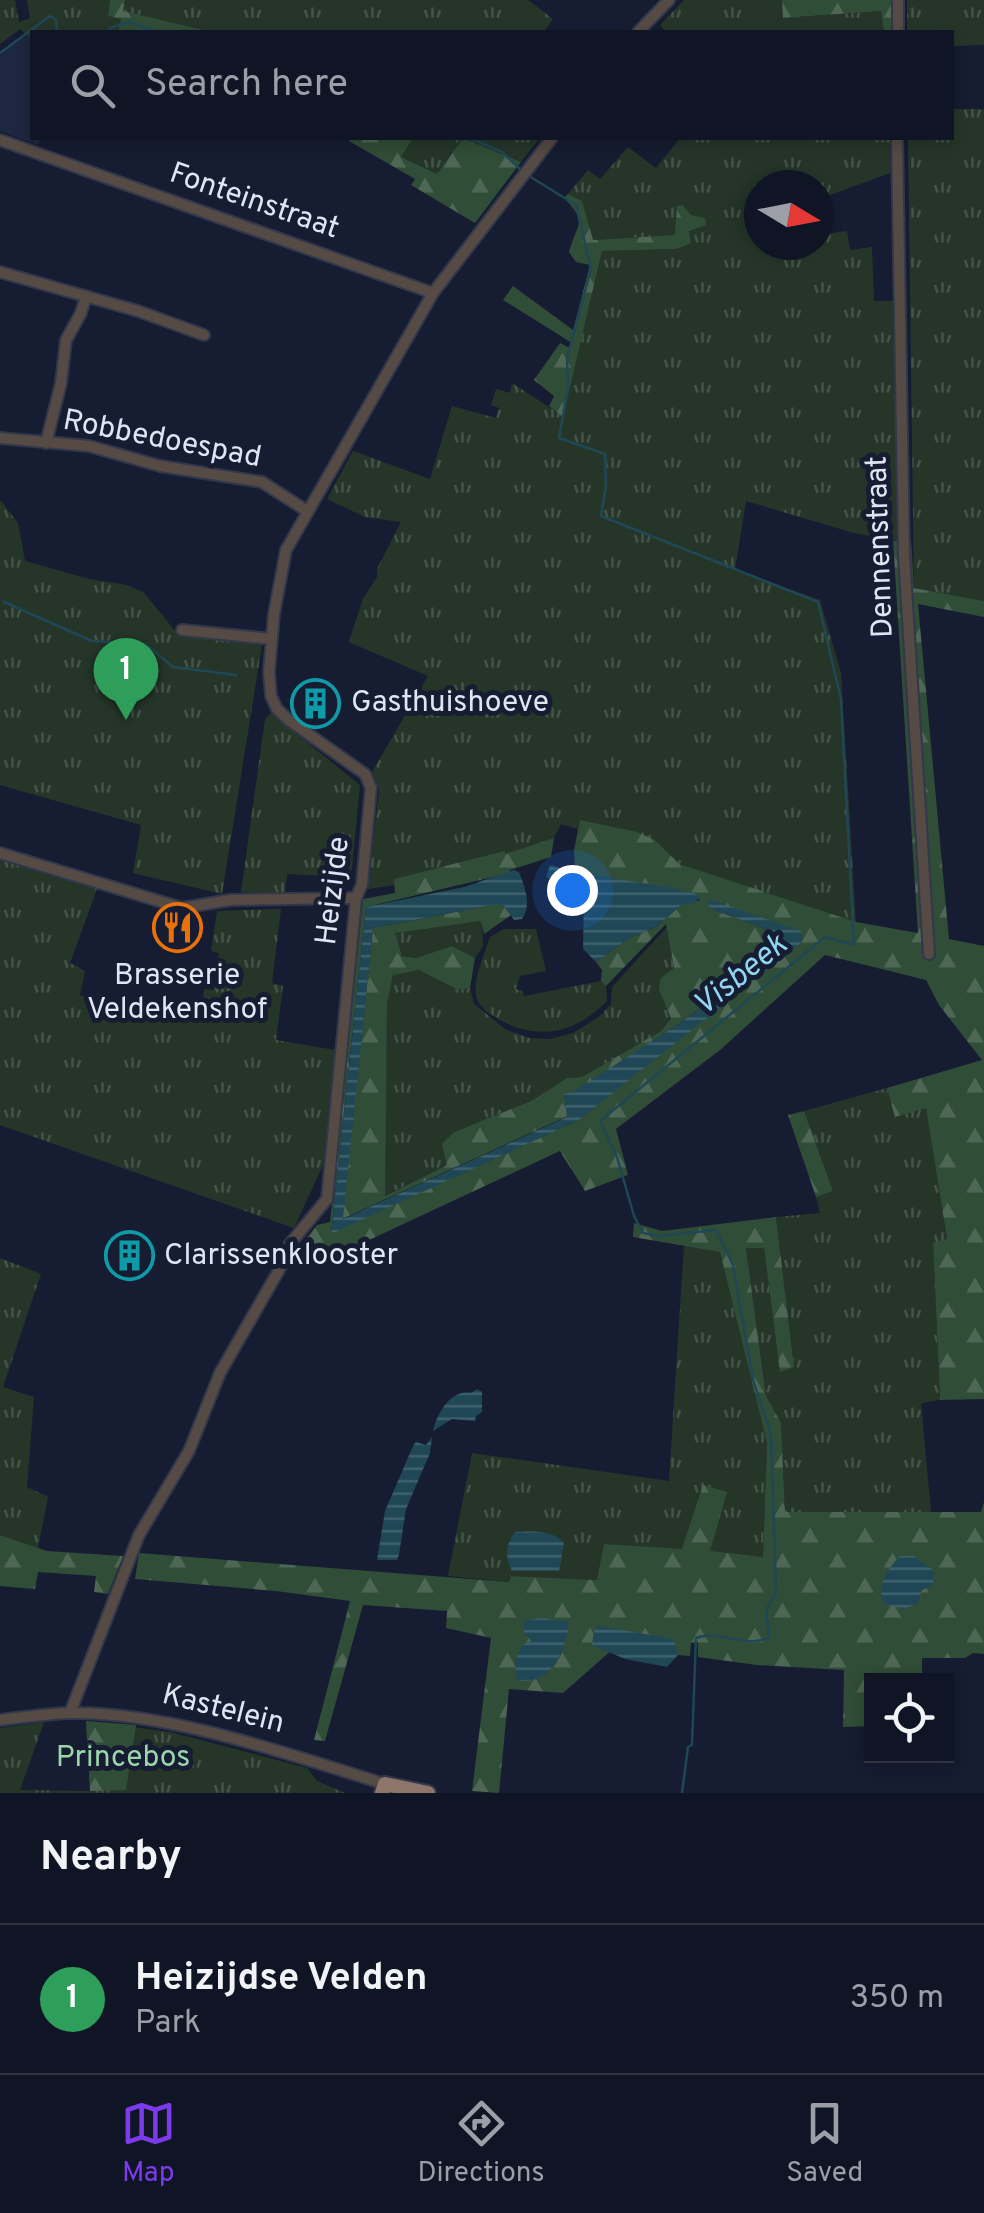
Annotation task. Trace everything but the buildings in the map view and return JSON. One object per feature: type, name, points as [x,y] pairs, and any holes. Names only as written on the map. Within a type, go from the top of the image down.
[{"type":"main road","name":"Kastelein","points":[[383,1789],[428,1793]]},
{"type":"street","points":[[640,30],[669,0]]},
{"type":"street","points":[[898,0],[898,30]]},
{"type":"street","name":"Fonteinstraat","points":[[0,140],[434,294]]},
{"type":"street","name":"Heizijde","points":[[70,1713],[146,1519],[188,1450],[210,1394],[283,1263],[289,1245],[326,1204],[356,898],[362,884],[371,788],[365,774],[277,709],[269,681],[286,550],[434,294],[550,140]]},
{"type":"street","name":"Dennenstraat","points":[[897,140],[904,555],[929,954]]},
{"type":"street","points":[[0,272],[204,335]]},
{"type":"street","points":[[46,443],[61,383],[66,340],[82,313],[86,296]]},
{"type":"street","name":"Robbedoespad","points":[[0,438],[89,446],[160,466],[262,482],[307,511]]},
{"type":"street","points":[[182,630],[272,639]]},
{"type":"street","points":[[0,854],[182,908],[230,900],[356,898]]},
{"type":"street","name":"Kastelein","points":[[0,1720],[70,1713],[166,1722],[383,1789]]},
{"type":"shaded area","points":[[30,35],[30,140],[40,140],[38,145],[0,131],[0,56],[16,41]]},
{"type":"shaded area","points":[[550,865],[702,896],[694,903],[681,905],[656,927],[629,938],[596,962],[583,949],[584,895],[546,877]]},
{"type":"shaded area","points":[[514,870],[519,872],[526,896],[527,908],[522,919],[514,920],[503,905],[491,905],[373,928],[343,1219],[567,1117],[564,1094],[573,1092],[683,1021],[783,946],[777,933],[711,909],[709,899],[801,931],[802,942],[579,1120],[331,1234],[366,907],[464,887]]},
{"type":"shaded area","points":[[477,1389],[482,1392],[482,1412],[475,1421],[452,1419],[433,1431],[451,1399]]},
{"type":"shaded area","points":[[432,1437],[430,1453],[406,1509],[397,1560],[377,1560],[385,1511],[413,1446],[416,1442],[426,1445]]},
{"type":"shaded area","points":[[515,1532],[542,1532],[560,1539],[564,1543],[559,1571],[512,1571],[507,1551]]},
{"type":"shaded area","points":[[900,1556],[914,1556],[934,1571],[933,1585],[922,1590],[918,1603],[904,1609],[884,1604],[882,1590],[887,1573]]},
{"type":"shaded area","points":[[541,1618],[569,1622],[560,1655],[539,1678],[517,1680],[515,1662],[522,1645],[531,1641],[523,1630],[524,1621]]},
{"type":"shaded area","points":[[598,1626],[674,1639],[678,1655],[667,1667],[625,1659],[592,1645]]},
{"type":"green space","points":[[0,0],[15,0],[19,22],[30,18],[27,0],[110,0],[108,16],[121,19],[118,30],[30,30],[30,38],[20,29],[0,44]]},
{"type":"green space","points":[[110,0],[125,0],[123,11],[204,30],[118,30],[121,19],[108,16]]},
{"type":"green space","points":[[125,0],[528,0],[553,19],[545,30],[203,30],[122,11]]},
{"type":"green space","points":[[684,0],[782,0],[784,18],[881,11],[884,30],[664,30],[660,25]]},
{"type":"green space","points":[[782,0],[891,0],[893,30],[884,30],[881,11],[783,18]]},
{"type":"green space","points":[[907,0],[984,0],[984,45],[954,46],[954,30],[907,30]]},
{"type":"green space","points":[[954,109],[984,109],[984,601],[914,588],[908,140],[954,140]]},
{"type":"green space","points":[[412,140],[462,140],[437,174],[401,157]]},
{"type":"green space","points":[[412,140],[401,157],[437,174],[462,140],[521,162],[475,223],[411,185],[415,179],[349,141]]},
{"type":"green space","points":[[468,140],[538,140],[521,162]]},
{"type":"green space","points":[[678,140],[890,140],[890,173],[834,194],[834,170],[744,170],[744,260],[834,260],[834,233],[847,231],[850,250],[872,247],[874,301],[893,301],[898,541],[854,533],[746,501],[735,570],[820,600],[841,673],[856,923],[678,864],[655,840],[580,820],[578,829],[561,824],[554,838],[505,855],[503,851],[395,879],[395,885],[368,889],[379,790],[372,772],[428,676],[349,642],[363,599],[401,522],[365,517],[327,499],[353,451],[430,479],[452,406],[496,418],[499,408],[491,405],[496,389],[510,393],[512,383],[563,416],[602,251],[676,249],[689,231],[691,215],[683,205],[677,206],[676,235],[592,240],[582,201],[568,194],[588,170],[600,179],[628,147],[656,168]]},
{"type":"green space","points":[[568,194],[582,201],[593,240],[675,235],[677,206],[683,205],[691,215],[705,218],[706,225],[689,231],[691,243],[676,249],[602,251],[563,417],[549,406],[554,396],[534,380],[560,343],[570,348],[572,343],[503,300],[513,286],[573,330],[590,265],[576,262],[569,252],[578,219],[564,198]]},
{"type":"green space","points":[[0,500],[18,523],[25,561],[127,585],[144,593],[176,632],[262,645],[222,894],[133,873],[141,825],[0,785]]},
{"type":"green space","points":[[911,540],[914,588],[984,601],[984,617],[918,604],[949,939],[984,946],[984,1399],[940,1400],[933,1243],[947,1239],[926,1108],[895,1117],[887,1088],[982,1060],[939,1005],[926,980],[825,955],[720,1050],[616,1129],[628,1175],[585,1191],[560,1151],[322,1262],[299,1247],[317,1225],[330,1222],[363,899],[395,893],[394,879],[504,851],[506,854],[554,838],[551,857],[510,873],[366,907],[331,1233],[579,1120],[803,938],[711,909],[777,933],[783,946],[683,1021],[573,1093],[564,1094],[568,1116],[342,1219],[373,928],[491,905],[503,905],[511,915],[484,934],[481,921],[395,933],[402,956],[416,958],[452,946],[475,958],[470,988],[458,990],[419,970],[393,975],[387,1004],[385,1196],[447,1165],[442,1144],[454,1132],[531,1101],[567,1078],[582,1077],[661,1031],[671,1018],[659,990],[660,979],[674,968],[666,924],[606,986],[596,962],[629,938],[656,927],[681,905],[701,900],[575,873],[574,850],[580,820],[637,832],[655,840],[679,864],[856,922],[918,933],[893,541]]},
{"type":"green space","points":[[271,713],[360,785],[351,877],[287,874],[285,895],[241,892],[265,719]]},
{"type":"green space","points":[[0,860],[97,889],[70,963],[85,971],[80,995],[200,1022],[204,989],[214,990],[219,953],[211,951],[217,911],[281,909],[272,983],[283,986],[276,1040],[335,1050],[323,1165],[294,1228],[0,1125]]},
{"type":"green space","points":[[482,921],[483,946],[475,958],[452,946],[416,958],[402,956],[395,932]]},
{"type":"green space","points":[[667,927],[674,969],[659,990],[671,1017],[661,1031],[582,1077],[567,1078],[531,1101],[454,1132],[447,1165],[384,1196],[387,1004],[393,974],[419,970],[458,990],[470,988],[474,1004],[505,1029],[529,1038],[551,1039],[573,1033],[599,1017],[611,1004],[612,987]]},
{"type":"green space","points":[[504,929],[536,929],[546,971],[520,976],[516,989],[524,996],[601,981],[606,986],[607,1001],[570,1027],[543,1032],[515,1027],[490,1014],[479,1002],[476,985],[490,937]]},
{"type":"green space","points":[[887,1088],[895,1116],[926,1107],[947,1240],[933,1243],[940,1400],[921,1403],[931,1512],[785,1512],[781,1424],[766,1396],[746,1247],[764,1247],[780,1371],[794,1367],[776,1217],[820,1213],[816,1197],[833,1191],[804,1111]]},
{"type":"green space","points":[[804,1111],[833,1191],[816,1197],[788,1115]]},
{"type":"green space","points":[[776,1217],[794,1367],[780,1372],[764,1248],[746,1248],[766,1396],[781,1423],[785,1512],[981,1512],[984,1502],[984,1654],[922,1658],[922,1673],[864,1673],[864,1726],[843,1727],[844,1670],[698,1657],[698,1642],[691,1643],[690,1656],[613,1649],[563,1693],[509,1689],[499,1793],[472,1791],[491,1638],[446,1628],[447,1611],[363,1605],[325,1741],[314,1740],[350,1601],[135,1579],[139,1553],[509,1582],[511,1576],[597,1580],[604,1544],[682,1549],[703,1485],[727,1492],[710,1551],[763,1557],[767,1443],[720,1252],[633,1237],[634,1223],[662,1231]]},
{"type":"green space","points":[[684,1245],[720,1251],[767,1443],[763,1557],[604,1544],[598,1580],[511,1576],[510,1582],[448,1576],[472,1453],[669,1481]]},
{"type":"green space","points":[[0,1258],[41,1274],[3,1387],[34,1397],[27,1487],[48,1497],[38,1548],[0,1535]]},
{"type":"green space","points":[[0,1535],[47,1551],[123,1556],[108,1594],[94,1592],[96,1576],[38,1572],[35,1589],[0,1586]]},
{"type":"green space","name":"Princebos","points":[[86,1721],[170,1732],[307,1768],[317,1781],[345,1793],[0,1793],[0,1728],[44,1722],[20,1790],[90,1791]]},
{"type":"green space","points":[[86,1721],[136,1725],[126,1790],[90,1791]]},
{"type":"waterway","name":"Visbeek","points":[[31,30],[50,16],[56,20],[57,30]]},
{"type":"waterway","name":"Visbeek","points":[[110,30],[129,22],[152,30]]},
{"type":"waterway","name":"Visbeek","points":[[0,53],[30,31]]},
{"type":"waterway","name":"Visbeek","points":[[475,140],[502,152],[520,169]]},
{"type":"waterway","name":"Visbeek","points":[[529,176],[576,205],[591,269],[567,358],[568,388],[559,438],[605,454],[601,516],[818,602],[841,699],[854,945],[825,937],[600,1121],[643,1233],[659,1236],[716,1230],[733,1265],[753,1380],[771,1434],[776,1593],[766,1610],[769,1637],[752,1641],[696,1638],[692,1745],[688,1747],[682,1793]]},
{"type":"waterway","points":[[4,602],[92,641],[146,644],[173,667],[236,675]]},
{"type":"place","name":"Gasthuishoeve","points":[[316,703]]},
{"type":"place","name":"Heizijdse Velden","points":[[126,720]]},
{"type":"place","name":"Brasserie Veldekenshof","points":[[177,927]]},
{"type":"place","name":"Clarissenklooster","points":[[129,1256]]}]
